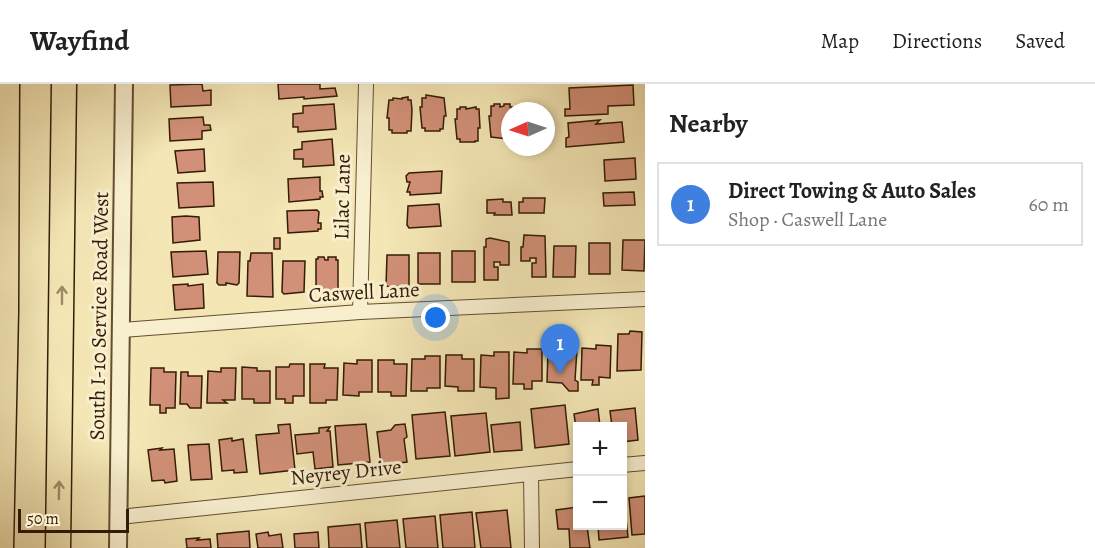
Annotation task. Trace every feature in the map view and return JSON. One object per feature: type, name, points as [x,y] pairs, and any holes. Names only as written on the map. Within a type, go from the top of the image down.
[{"type":"highway","points":[[1,548],[8,84]]},
{"type":"highway","points":[[58,548],[63,84]]},
{"type":"street","name":"South I-10 Service Road West","points":[[118,548],[124,84]]},
{"type":"street","name":"Lilac Lane","points":[[360,312],[366,84]]},
{"type":"street","name":"Caswell Lane","points":[[122,330],[360,312],[645,299]]},
{"type":"street","points":[[627,465],[645,463]]},
{"type":"street","name":"Neyrey Drive","points":[[119,517],[573,470]]},
{"type":"street","points":[[531,474],[532,548]]},
{"type":"building","points":[[202,84],[203,91],[211,90],[211,105],[171,107],[170,85]]},
{"type":"building","points":[[278,84],[320,84],[320,89],[335,88],[337,96],[279,99]]},
{"type":"building","points":[[633,85],[634,105],[608,106],[608,114],[565,116],[565,109],[570,109],[569,88]]},
{"type":"building","points":[[426,95],[444,98],[446,116],[444,116],[443,129],[440,131],[425,131],[425,128],[422,128],[420,107],[422,107],[422,98],[426,98]]},
{"type":"building","points":[[408,97],[408,100],[411,100],[412,110],[411,131],[392,133],[392,130],[389,130],[389,118],[387,118],[389,100]]},
{"type":"building","points":[[334,104],[336,129],[298,132],[298,127],[293,127],[293,114],[303,113],[303,106]]},
{"type":"building","points":[[494,104],[500,104],[501,107],[501,138],[491,137],[489,116],[491,116],[491,106]]},
{"type":"building","points":[[460,107],[479,109],[478,141],[460,142],[460,139],[457,139],[455,119],[457,119],[457,109]]},
{"type":"building","points":[[203,117],[204,125],[210,125],[211,130],[202,131],[202,139],[170,141],[169,119]]},
{"type":"building","points":[[600,120],[596,124],[622,122],[624,142],[566,147],[566,138],[569,137],[568,123]]},
{"type":"building","points":[[332,139],[334,165],[303,167],[303,159],[294,159],[294,150],[302,149],[302,142]]},
{"type":"building","points":[[204,149],[205,171],[178,173],[175,151]]},
{"type":"building","points":[[635,158],[636,179],[605,181],[604,160]]},
{"type":"building","points":[[442,171],[441,193],[410,195],[410,192],[407,192],[410,182],[407,182],[406,176],[409,173]]},
{"type":"building","points":[[320,177],[320,191],[323,197],[289,202],[288,179]]},
{"type":"building","points":[[213,182],[214,206],[179,208],[177,183]]},
{"type":"building","points":[[634,192],[635,205],[604,206],[603,193]]},
{"type":"building","points":[[523,198],[545,198],[544,213],[519,213],[519,202],[523,202]]},
{"type":"building","points":[[503,199],[503,202],[511,202],[512,215],[487,213],[487,200]]},
{"type":"building","points":[[439,204],[441,226],[409,228],[407,225],[408,206]]},
{"type":"building","points":[[317,210],[321,229],[288,233],[287,211]]},
{"type":"building","points":[[172,217],[199,217],[200,240],[173,243]]},
{"type":"building","points":[[524,235],[545,236],[546,277],[532,277],[532,263],[536,263],[536,258],[521,261]]},
{"type":"building","points":[[274,238],[280,238],[280,249],[274,249]]},
{"type":"building","points":[[486,239],[509,242],[509,265],[494,262],[494,267],[498,267],[498,280],[484,280],[484,247],[486,247]]},
{"type":"building","points":[[623,240],[645,240],[644,271],[622,270]]},
{"type":"building","points":[[589,243],[610,243],[610,274],[589,274]]},
{"type":"building","points":[[554,246],[576,246],[575,277],[553,277]]},
{"type":"building","points":[[206,251],[208,274],[173,277],[171,252]]},
{"type":"building","points":[[452,251],[475,251],[475,282],[452,282]]},
{"type":"building","points":[[218,252],[240,252],[239,283],[237,285],[217,283]]},
{"type":"building","points":[[251,253],[272,253],[273,297],[247,296],[248,261],[250,261]]},
{"type":"building","points":[[418,253],[440,253],[440,284],[418,284]]},
{"type":"building","points":[[387,255],[409,255],[409,286],[395,286],[395,288],[386,286]]},
{"type":"building","points":[[318,257],[328,260],[328,257],[336,257],[338,260],[338,291],[316,290],[316,259]]},
{"type":"building","points":[[283,261],[305,261],[304,292],[284,294],[282,292]]},
{"type":"building","points":[[188,284],[188,286],[203,284],[204,308],[175,310],[173,285]]},
{"type":"building","points":[[630,331],[642,332],[641,370],[617,371],[618,334],[629,334]]},
{"type":"building","points":[[596,345],[611,346],[610,378],[599,377],[599,385],[592,385],[593,380],[581,380],[582,348],[596,349]]},
{"type":"building","points":[[561,348],[577,349],[575,380],[578,382],[578,391],[569,391],[562,383],[547,382],[548,351],[561,352]]},
{"type":"building","points":[[527,349],[542,349],[542,381],[532,381],[532,389],[524,389],[524,384],[513,384],[514,352],[527,353]]},
{"type":"building","points":[[494,352],[509,352],[509,398],[496,399],[496,388],[480,387],[481,355],[494,356]]},
{"type":"building","points":[[446,355],[462,355],[462,359],[474,359],[474,391],[458,391],[458,387],[445,386]]},
{"type":"building","points":[[425,356],[440,356],[440,388],[411,391],[412,359],[425,359]]},
{"type":"building","points":[[357,360],[372,360],[372,392],[359,392],[359,396],[343,395],[344,363],[357,364]]},
{"type":"building","points":[[378,360],[394,360],[394,364],[407,364],[406,396],[391,396],[391,392],[378,392]]},
{"type":"building","points":[[290,364],[304,364],[304,396],[293,396],[293,403],[285,403],[285,399],[276,399],[276,367],[289,367]]},
{"type":"building","points":[[310,364],[325,364],[324,368],[338,368],[337,400],[310,403]]},
{"type":"building","points":[[242,367],[257,368],[257,371],[270,371],[270,403],[254,403],[254,399],[242,399]]},
{"type":"building","points":[[151,368],[164,368],[164,372],[176,372],[175,408],[166,408],[166,413],[160,413],[160,405],[150,405]]},
{"type":"building","points":[[221,368],[236,368],[235,400],[223,400],[227,403],[207,403],[208,371],[221,372]]},
{"type":"building","points":[[181,372],[188,372],[188,376],[202,376],[201,408],[190,408],[187,404],[180,404]]},
{"type":"building","points":[[565,405],[569,444],[535,448],[531,409]]},
{"type":"building","points":[[635,408],[638,440],[627,441],[627,422],[611,422],[610,411]]},
{"type":"building","points":[[598,409],[600,422],[575,422],[574,414]]},
{"type":"building","points":[[445,412],[450,456],[416,459],[412,415]]},
{"type":"building","points":[[486,413],[490,452],[455,456],[451,416]]},
{"type":"building","points":[[520,422],[522,450],[494,452],[491,425]]},
{"type":"building","points":[[290,424],[295,470],[260,474],[256,435],[279,433],[278,425]]},
{"type":"building","points":[[366,424],[370,462],[338,465],[335,426]]},
{"type":"building","points":[[405,424],[407,462],[381,465],[377,432],[391,430],[395,425]]},
{"type":"building","points":[[330,427],[327,431],[330,431],[333,467],[315,469],[313,452],[297,454],[295,435],[319,433],[319,428]]},
{"type":"building","points":[[232,438],[232,441],[243,439],[247,472],[222,471],[219,440]]},
{"type":"building","points":[[209,444],[212,479],[191,480],[188,445]]},
{"type":"building","points":[[162,448],[160,450],[174,449],[177,481],[165,483],[164,480],[152,481],[148,450]]},
{"type":"building","points":[[645,496],[645,534],[632,535],[629,498]]},
{"type":"building","points":[[573,508],[573,530],[588,530],[590,548],[570,548],[569,529],[558,529],[556,510]]},
{"type":"building","points":[[507,510],[511,548],[481,548],[476,513]]},
{"type":"building","points":[[472,512],[475,548],[443,548],[440,515]]},
{"type":"building","points":[[435,516],[438,548],[406,548],[403,519]]},
{"type":"building","points":[[397,520],[400,548],[367,548],[365,523]]},
{"type":"building","points":[[360,524],[362,548],[329,548],[328,527]]},
{"type":"building","points":[[627,528],[628,537],[599,540],[598,530],[627,530]]},
{"type":"building","points":[[249,531],[250,548],[218,548],[217,534]]},
{"type":"building","points":[[268,532],[269,536],[281,534],[283,548],[258,548],[256,534]]},
{"type":"building","points":[[318,532],[319,548],[295,548],[294,534]]},
{"type":"building","points":[[199,538],[197,540],[210,539],[211,548],[187,548],[186,539]]},
{"type":"place","name":"Direct Towing & Auto Sales","points":[[560,374]]}]
